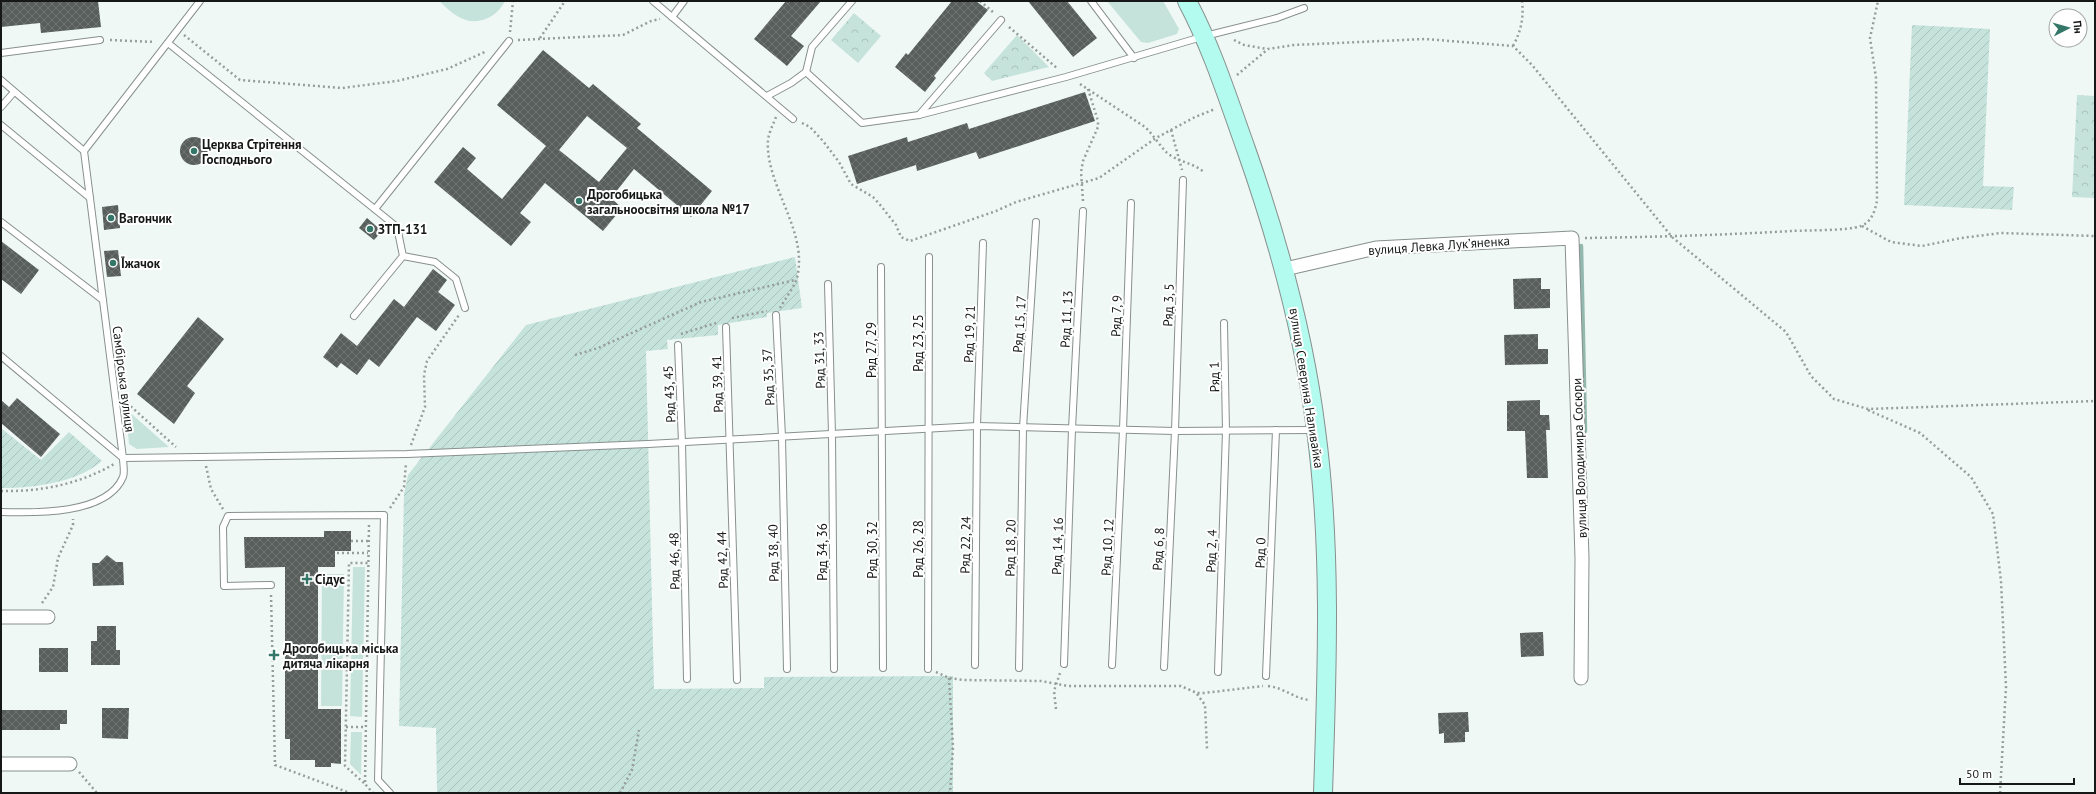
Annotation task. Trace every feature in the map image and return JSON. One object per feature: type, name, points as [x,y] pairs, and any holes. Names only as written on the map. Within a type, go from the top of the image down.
[{"type":"street","name":"вулиця Северина Наливайка","points":[[1187,1],[1205,36],[1227,95],[1284,269],[1304,349],[1316,430],[1323,500],[1327,662],[1323,793]]},
{"type":"street","name":"вулиця Левка Лукʼяненка","points":[[1284,269],[1376,248],[1572,238]]},
{"type":"street","name":"вулиця Володимира Сосюри","points":[[1572,238],[1582,558],[1581,678]]},
{"type":"street","points":[[1,618],[48,618]]},
{"type":"street","points":[[1,764],[70,764]]},
{"type":"lane","points":[[1,80],[84,151],[200,1]]},
{"type":"lane","points":[[653,1],[767,96],[792,119]]},
{"type":"lane","points":[[672,17],[684,1]]},
{"type":"lane","points":[[767,96],[791,83],[806,72],[812,47],[852,1]]},
{"type":"lane","points":[[1092,1],[1134,58]]},
{"type":"lane","points":[[806,72],[862,123],[920,115],[1066,77],[1205,36],[1277,18],[1304,8]]},
{"type":"lane","points":[[920,115],[1001,20]]},
{"type":"lane","points":[[1,53],[100,40]]},
{"type":"lane","points":[[375,209],[509,41]]},
{"type":"lane","points":[[168,43],[397,227],[403,256]]},
{"type":"lane","points":[[1,107],[14,92]]},
{"type":"lane","points":[[1,126],[90,198]]},
{"type":"lane","name":"Самбірська вулиця","points":[[1,512],[74,508],[100,499],[115,490],[123,475],[123,458],[84,151]]},
{"type":"lane","name":"Ряд 3, 5","points":[[1175,431],[1183,180]]},
{"type":"lane","name":"Ряд 7, 9","points":[[1123,430],[1130,203]]},
{"type":"lane","name":"Ряд 11, 13","points":[[1072,429],[1083,211]]},
{"type":"lane","points":[[1,222],[103,300]]},
{"type":"lane","name":"Ряд 15, 17","points":[[1023,428],[1036,222]]},
{"type":"lane","name":"Ряд 19, 21","points":[[977,426],[982,243]]},
{"type":"lane","points":[[403,256],[436,262],[456,279],[464,308]]},
{"type":"lane","points":[[354,316],[403,256]]},
{"type":"lane","name":"Ряд 23, 25","points":[[929,257],[929,429]]},
{"type":"lane","name":"Ряд 27, 29","points":[[881,267],[882,432]]},
{"type":"lane","name":"Ряд 31, 33","points":[[828,284],[832,435]]},
{"type":"lane","name":"Ряд 35, 37","points":[[776,315],[782,437]]},
{"type":"lane","name":"Ряд 1","points":[[1224,323],[1226,430]]},
{"type":"lane","name":"Ряд 39, 41","points":[[726,327],[730,440]]},
{"type":"lane","name":"Ряд 43, 45","points":[[678,345],[682,443]]},
{"type":"lane","points":[[1,356],[123,458],[407,454],[682,443],[977,426],[1175,431],[1316,430]]},
{"type":"lane","name":"Ряд 22, 24","points":[[975,665],[977,426]]},
{"type":"lane","name":"Ряд 18, 20","points":[[1018,668],[1023,428]]},
{"type":"lane","name":"Ряд 26, 28","points":[[928,669],[929,429]]},
{"type":"lane","name":"Ряд 14, 16","points":[[1064,664],[1072,429]]},
{"type":"lane","name":"Ряд 10, 12","points":[[1112,665],[1123,430]]},
{"type":"lane","name":"Ряд 2, 4","points":[[1218,672],[1226,430]]},
{"type":"lane","name":"Ряд 0","points":[[1266,676],[1276,430]]},
{"type":"lane","name":"Ряд 6, 8","points":[[1164,667],[1175,431]]},
{"type":"lane","name":"Ряд 30, 32","points":[[882,432],[883,668]]},
{"type":"lane","name":"Ряд 34, 36","points":[[832,435],[834,669]]},
{"type":"lane","name":"Ряд 38, 40","points":[[782,437],[787,669]]},
{"type":"lane","name":"Ряд 42, 44","points":[[730,440],[737,680]]},
{"type":"lane","name":"Ряд 46, 48","points":[[682,443],[687,679]]},
{"type":"lane","points":[[271,585],[224,586],[223,527],[228,516],[384,515],[378,780],[390,793]]},
{"type":"path","points":[[509,41],[513,1]]},
{"type":"path","points":[[540,38],[565,1]]},
{"type":"path","points":[[980,1],[1066,77],[1088,88],[1145,127],[1169,155],[1191,163],[1204,172]]},
{"type":"path","points":[[1513,46],[1520,33],[1522,21],[1522,1]]},
{"type":"path","points":[[1862,226],[1874,214],[1877,201],[1876,78],[1870,38],[1878,1]]},
{"type":"path","points":[[178,30],[240,80],[342,88],[397,81],[447,69],[509,41],[540,38],[623,35],[651,21],[672,17]]},
{"type":"path","points":[[1222,32],[1244,45],[1268,49],[1325,43],[1425,39],[1513,46],[1532,65],[1672,237],[1786,332],[1811,376],[1834,399],[1868,410],[1920,433],[1971,477],[1993,514],[2001,581],[2006,687],[2000,793]]},
{"type":"path","points":[[100,40],[121,39],[168,43]]},
{"type":"path","points":[[792,119],[810,127],[839,162],[851,184],[873,197],[896,225],[901,237],[910,241],[996,211],[1016,202],[1099,178],[1156,138],[1195,117],[1227,95],[1268,49]]},
{"type":"path","points":[[1083,211],[1083,161],[1098,127],[1098,121],[1088,88]]},
{"type":"path","points":[[776,315],[798,273],[799,253],[768,150],[769,134],[780,108]]},
{"type":"path","points":[[1171,130],[1180,160],[1183,180]]},
{"type":"path","points":[[1572,238],[1672,237],[1862,226],[1891,242],[1922,246],[1961,238],[2001,233],[2095,236]]},
{"type":"path","points":[[575,355],[598,348],[701,302],[795,280]]},
{"type":"path","points":[[384,515],[404,487],[407,454],[425,407],[424,375],[427,361],[464,308]]},
{"type":"path","points":[[115,392],[188,457]]},
{"type":"path","points":[[1868,410],[2095,401]]},
{"type":"path","points":[[1,491],[40,490],[68,483],[101,472],[123,458]]},
{"type":"path","points":[[204,458],[211,489],[228,516]]},
{"type":"path","points":[[26,617],[40,605],[53,587],[58,558],[73,525],[74,508]]},
{"type":"path","points":[[365,784],[369,515]]},
{"type":"path","points":[[351,541],[369,541]]},
{"type":"path","points":[[337,553],[368,553]]},
{"type":"path","points":[[369,563],[349,563],[345,766],[373,793]]},
{"type":"path","points":[[271,585],[275,765],[350,793]]},
{"type":"path","points":[[1056,709],[1056,684],[1064,664]]},
{"type":"path","points":[[928,669],[949,678],[962,680],[1041,681],[1068,686],[1181,686],[1197,693],[1266,686],[1280,688],[1307,700],[1326,702]]},
{"type":"path","points":[[949,678],[953,747],[950,793]]},
{"type":"path","points":[[1197,693],[1205,705],[1206,749]]},
{"type":"path","points":[[346,727],[366,727]]},
{"type":"path","points":[[620,793],[632,770],[639,730]]},
{"type":"path","points":[[70,764],[97,793]]},
{"type":"green space","points":[[439,1],[505,1],[497,12],[491,16],[479,21],[472,21],[456,15]]},
{"type":"green space","points":[[1107,1],[1163,1],[1179,29],[1177,34],[1148,43],[1141,42]]},
{"type":"green space","points":[[854,13],[881,36],[858,63],[831,40]]},
{"type":"green space","points":[[1912,25],[1990,29],[1983,186],[2014,187],[2012,210],[1904,205]]},
{"type":"green space","points":[[1017,35],[1049,67],[992,81],[984,73]]},
{"type":"green space","points":[[2077,95],[2095,96],[2095,198],[2072,197]]},
{"type":"green space","points":[[795,257],[802,308],[767,313],[767,317],[718,325],[718,335],[667,340],[668,349],[646,351],[654,689],[764,688],[764,677],[953,676],[953,793],[437,793],[436,728],[399,726],[404,494],[408,475],[526,325]]},
{"type":"green space","points":[[126,409],[169,447],[137,449],[129,444]]},
{"type":"green space","points":[[1,428],[41,460],[69,432],[102,461],[80,474],[54,483],[27,487],[1,488]]},
{"type":"green space","points":[[353,567],[365,567],[362,717],[350,716]]},
{"type":"green space","points":[[322,574],[344,574],[342,706],[321,706]]},
{"type":"green space","points":[[351,732],[362,732],[361,775],[350,764]]},
{"type":"building","points":[[1,1],[98,1],[101,27],[41,33],[40,23],[1,27]]},
{"type":"building","points":[[786,1],[821,1],[791,36],[804,46],[787,66],[754,39]]},
{"type":"building","points":[[952,1],[976,1],[988,10],[934,76],[936,78],[925,92],[895,67],[906,53],[908,55]]},
{"type":"building","points":[[1028,1],[1067,1],[1097,38],[1073,57]]},
{"type":"building","points":[[543,50],[589,88],[593,84],[641,124],[637,128],[712,191],[691,217],[634,169],[611,198],[622,208],[603,231],[545,183],[520,213],[531,222],[511,246],[434,182],[463,147],[476,158],[467,169],[502,199],[546,146],[497,105]],"holes":[[[587,116],[627,148],[599,182],[559,150]]]},
{"type":"building","points":[[1085,92],[1095,121],[979,159],[976,152],[917,171],[916,165],[857,184],[848,156],[907,137],[908,142],[967,123],[969,129]]},
{"type":"building","name":"Церква Стрітення Господнього","points":[[194,137],[204,141],[208,151],[204,161],[194,165],[184,161],[180,151],[184,141]]},
{"type":"building","points":[[118,205],[120,228],[104,230],[102,207]]},
{"type":"building","name":"ЗТП-131","points":[[367,218],[382,231],[374,240],[359,228]]},
{"type":"building","points":[[1,241],[39,270],[21,294],[1,279]]},
{"type":"building","points":[[118,250],[121,276],[107,277],[104,251]]},
{"type":"building","points":[[433,269],[447,280],[438,292],[455,305],[436,331],[417,317],[379,367],[369,359],[357,375],[341,363],[337,368],[323,357],[341,333],[357,346],[394,299],[404,307]]},
{"type":"building","points":[[1541,278],[1541,289],[1550,289],[1550,308],[1514,309],[1513,279]]},
{"type":"building","points":[[198,317],[224,339],[187,386],[195,393],[174,424],[137,394]]},
{"type":"building","points":[[1538,334],[1538,349],[1548,349],[1548,364],[1505,365],[1504,335]]},
{"type":"building","points":[[17,398],[60,434],[41,457],[1,423],[1,400],[9,407]]},
{"type":"building","points":[[1540,400],[1540,415],[1549,415],[1550,430],[1546,430],[1548,478],[1527,478],[1525,431],[1507,431],[1507,401]]},
{"type":"building","points":[[324,531],[351,531],[351,551],[335,551],[335,567],[318,567],[318,709],[341,709],[341,764],[331,763],[331,767],[315,767],[315,760],[290,760],[290,739],[285,739],[285,567],[245,568],[244,537],[324,537]]},
{"type":"building","points":[[107,555],[116,562],[123,562],[124,585],[93,586],[92,563],[99,563]]},
{"type":"building","points":[[97,626],[116,626],[116,650],[120,650],[120,665],[91,665],[91,641],[97,641]]},
{"type":"building","points":[[1543,632],[1544,656],[1521,657],[1520,633]]},
{"type":"building","points":[[39,648],[68,648],[68,672],[39,672]]},
{"type":"building","points":[[102,708],[129,708],[128,739],[102,738]]},
{"type":"building","points":[[1,710],[67,710],[67,724],[60,724],[60,730],[1,730]]},
{"type":"building","points":[[1468,712],[1469,732],[1465,732],[1465,742],[1444,743],[1444,733],[1439,734],[1438,713]]},
{"type":"waterway","points":[[1581,246],[1585,431]]},
{"type":"place","name":"Церква Стрітення Господнього","points":[[194,151]]},
{"type":"place","name":"Дрогобицька загальноосвітня школа №17","points":[[579,201]]},
{"type":"place","name":"Вагончик","points":[[111,218]]},
{"type":"place","name":"ЗТП-131","points":[[370,229]]},
{"type":"place","name":"Їжачок","points":[[113,263]]},
{"type":"place","name":"Сідус","points":[[307,579]]},
{"type":"place","name":"Дрогобицька міська дитяча лікарня","points":[[274,655]]}]
